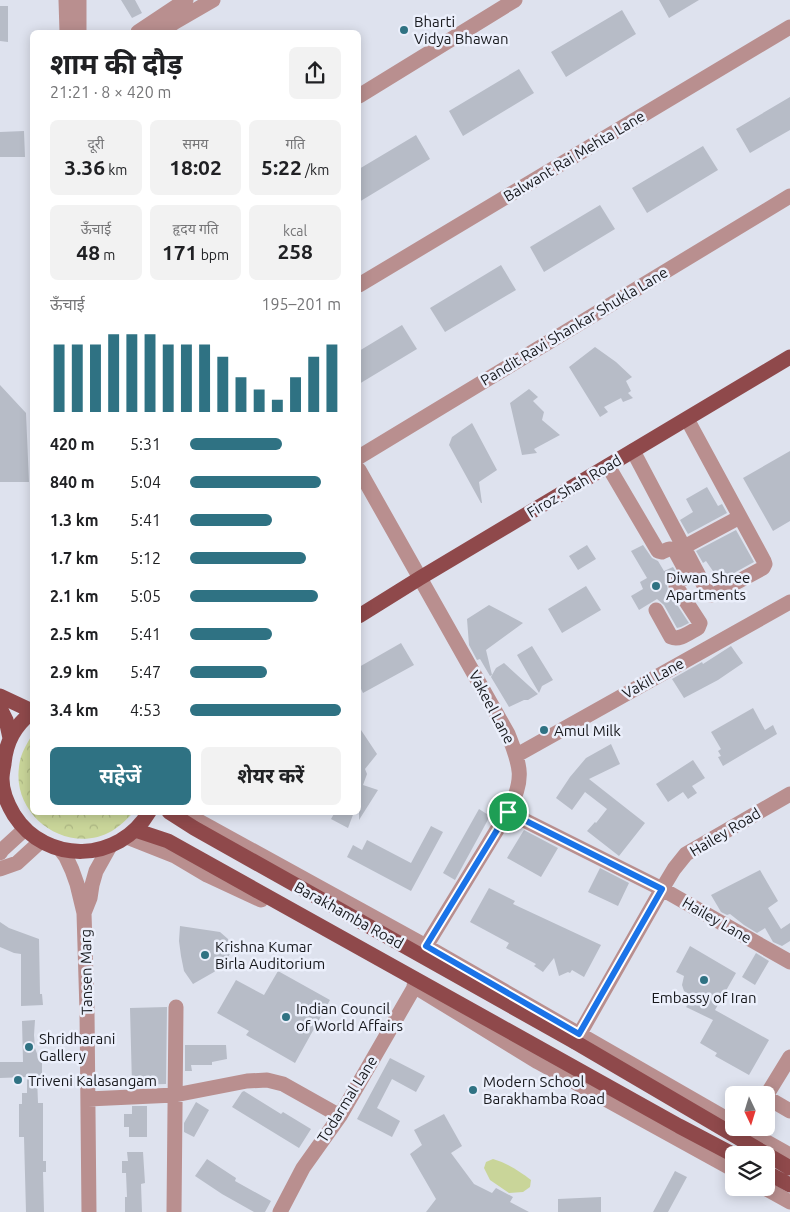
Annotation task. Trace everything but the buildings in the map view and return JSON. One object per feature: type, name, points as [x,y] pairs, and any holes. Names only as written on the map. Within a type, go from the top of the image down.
[{"type":"main road","name":"Firoz Shah Road","points":[[361,615],[790,357]]},
{"type":"main road","points":[[0,696],[30,710]]},
{"type":"main road","points":[[0,708],[6,720],[10,738]]},
{"type":"main road","points":[[30,713],[10,738],[2,771],[2,794],[25,829],[41,841],[60,849],[85,852],[110,846],[131,833],[146,815]]},
{"type":"main road","name":"Barakhamba Road","points":[[174,815],[194,828],[577,1038],[790,1168]]},
{"type":"main road","name":"Barakhamba Road","points":[[131,833],[168,841],[563,1069],[725,1150]]},
{"type":"main road","points":[[775,1177],[790,1185]]},
{"type":"street","points":[[66,0],[67,30]]},
{"type":"street","points":[[79,0],[79,30]]},
{"type":"street","points":[[141,30],[186,0]]},
{"type":"street","points":[[163,30],[213,0]]},
{"type":"street","points":[[361,95],[515,0]]},
{"type":"street","name":"Balwant Rai Mehta Lane","points":[[361,284],[790,27]]},
{"type":"street","name":"Pandit Ravi Shankar Shukla Lane","points":[[361,456],[790,196]]},
{"type":"street","points":[[633,451],[708,593],[715,594],[763,568],[764,561],[687,419]]},
{"type":"street","points":[[608,466],[658,551],[662,552],[669,549],[675,551],[687,573],[685,578],[677,581],[676,586],[700,622],[700,626],[674,639],[656,610]]},
{"type":"street","name":"Vakeel Lane","points":[[361,474],[508,734],[517,755],[520,778],[516,796],[426,946]]},
{"type":"street","points":[[684,547],[740,517]]},
{"type":"street","name":"Vakil Lane","points":[[517,755],[790,602]]},
{"type":"street","name":"Hailey Road","points":[[577,1038],[662,889],[686,854],[790,794]]},
{"type":"street","name":"Hailey Lane","points":[[508,812],[662,889],[790,962]]},
{"type":"street","points":[[192,815],[197,820],[426,946],[577,1038],[725,1118]]},
{"type":"street","points":[[0,853],[25,829]]},
{"type":"street","points":[[131,833],[300,921],[415,986],[538,1062],[563,1069],[725,1165]]},
{"type":"street","points":[[0,869],[17,863],[41,841]]},
{"type":"street","name":"Tansen Marg","points":[[84,912],[90,898],[96,871],[110,846]]},
{"type":"street","name":"Tansen Marg","points":[[60,849],[72,870],[84,912],[89,1212]]},
{"type":"street","name":"Todarmal Lane","points":[[280,1212],[303,1168],[340,1116],[415,986]]},
{"type":"street","points":[[174,1212],[176,1007]]},
{"type":"street","points":[[772,1086],[790,1056]]},
{"type":"street","points":[[88,1099],[174,1095],[247,1081],[267,1080],[283,1084],[340,1116]]},
{"type":"street","points":[[775,1102],[790,1111]]},
{"type":"street","points":[[757,1136],[790,1155]]},
{"type":"street","points":[[775,1194],[790,1202]]},
{"type":"green space","points":[[30,739],[30,810],[24,802],[19,785],[19,767]]},
{"type":"green space","points":[[131,815],[112,831],[95,837],[78,839],[61,835],[46,827],[34,816]]},
{"type":"green space","points":[[493,1159],[513,1168],[531,1180],[530,1187],[523,1192],[509,1193],[490,1180],[484,1168],[486,1162]]},
{"type":"place","name":"Bharti Vidya Bhawan","points":[[404,30]]},
{"type":"place","name":"Diwan Shree Apartments","points":[[656,586]]},
{"type":"place","name":"Amul Milk","points":[[544,730]]},
{"type":"place","name":"Krishna Kumar Birla Auditorium","points":[[205,955]]},
{"type":"place","name":"Embassy of Iran","points":[[704,980]]},
{"type":"place","name":"Indian Council of World Affairs","points":[[286,1017]]},
{"type":"place","name":"Shridharani Gallery","points":[[29,1047]]},
{"type":"place","name":"Triveni Kalasangam","points":[[18,1080]]},
{"type":"place","name":"Modern School Barakhamba Road","points":[[473,1090]]},
{"type":"route","points":[[508,812],[662,889],[579,1034],[426,946],[508,812]]}]
